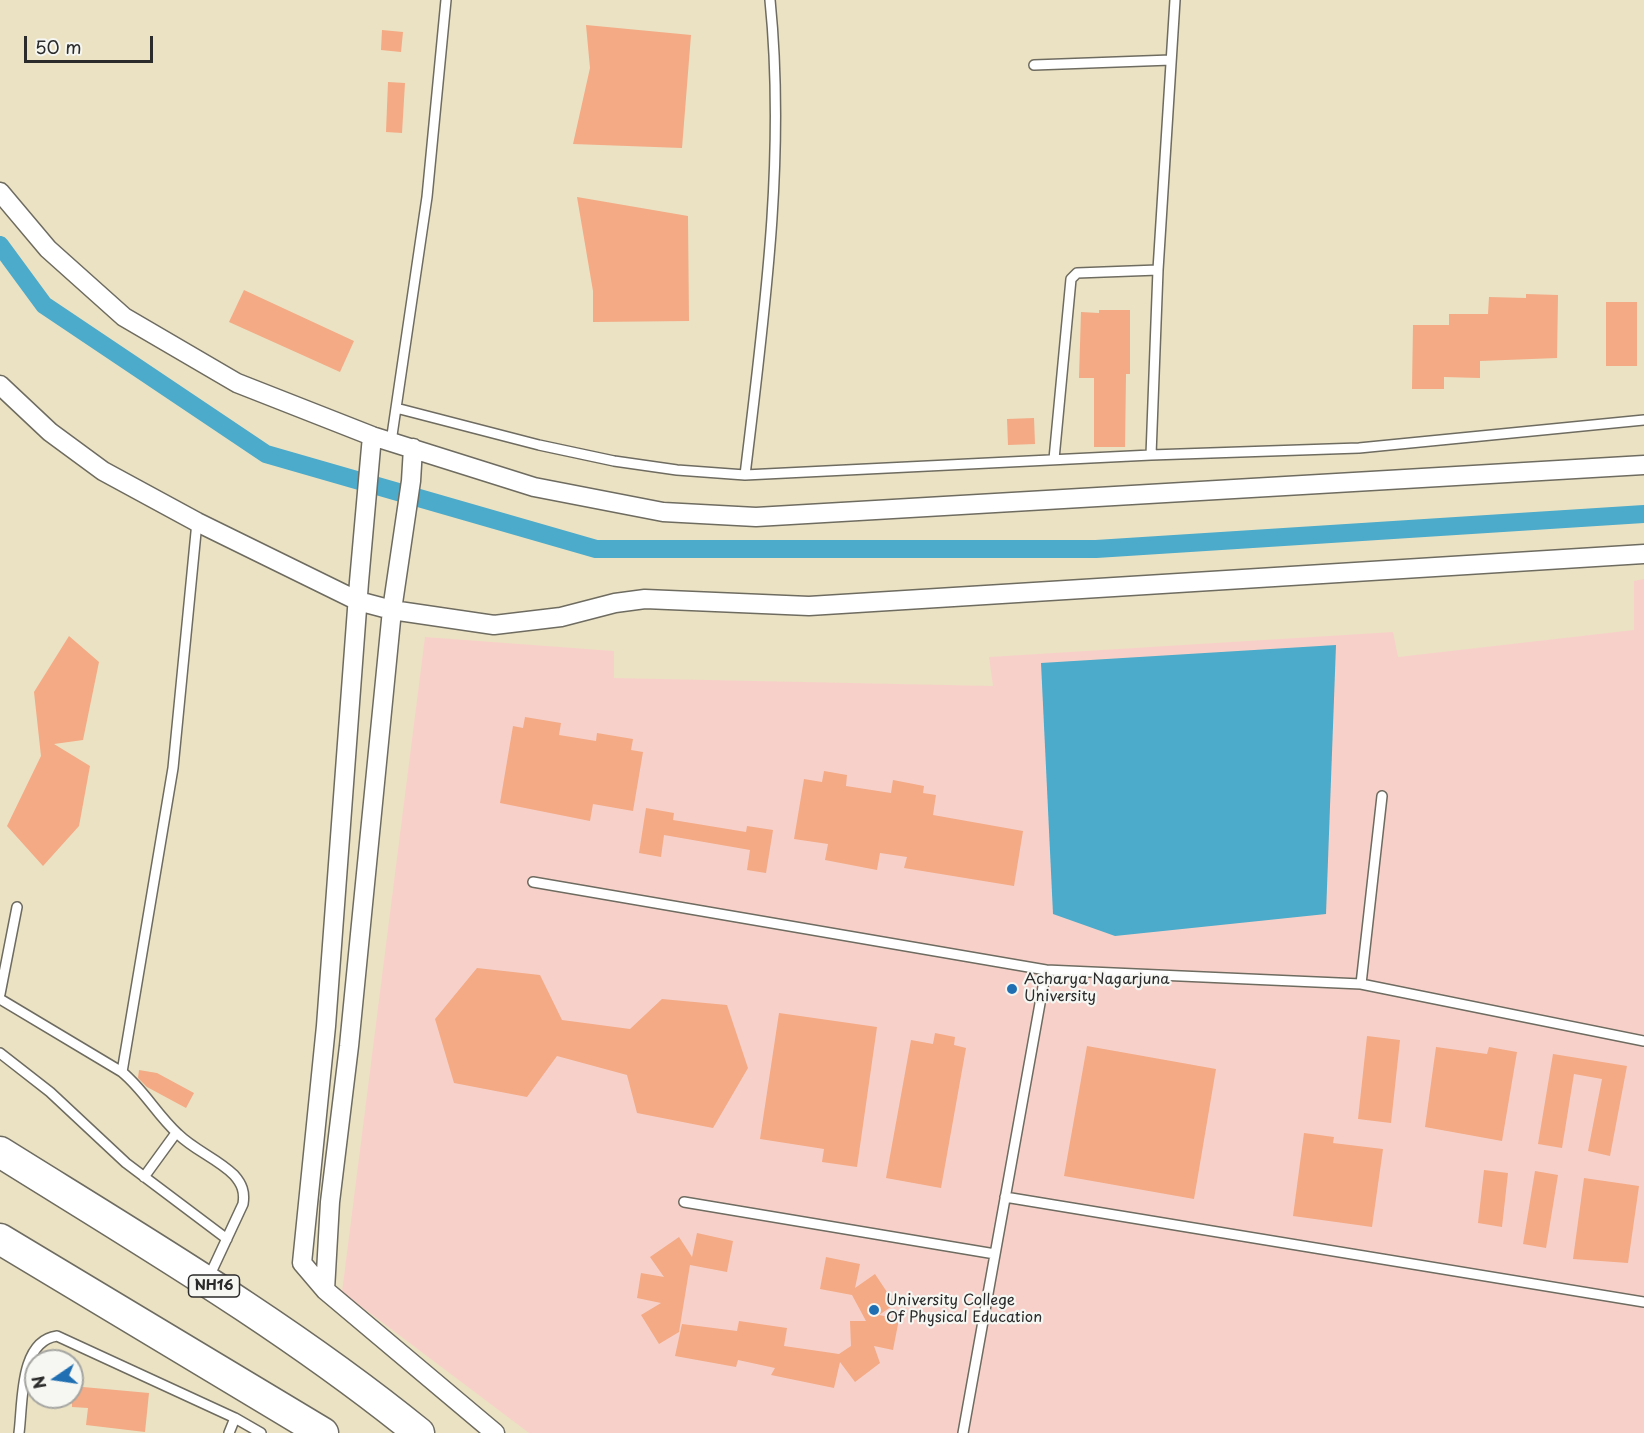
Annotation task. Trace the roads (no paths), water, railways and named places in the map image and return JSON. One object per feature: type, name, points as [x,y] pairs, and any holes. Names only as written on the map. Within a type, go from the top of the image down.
[{"type":"highway","name":"NH16","points":[[0,1152],[207,1281],[390,1409],[419,1433]]},
{"type":"highway","points":[[0,1239],[323,1433]]},
{"type":"street","points":[[0,192],[48,249],[124,317],[237,383],[372,436],[534,487],[663,512],[756,517],[1644,465]]},
{"type":"street","points":[[0,385],[50,432],[103,471],[197,522],[358,601],[392,610],[494,625],[517,624],[645,599],[694,599],[809,606],[1644,554]]},
{"type":"street","points":[[372,436],[327,1015],[302,1263],[325,1290],[495,1433]]},
{"type":"street","points":[[325,1290],[330,1202],[349,1046],[394,591],[411,481],[413,448]]},
{"type":"lane","points":[[391,442],[427,197],[446,0]]},
{"type":"lane","points":[[745,475],[773,222],[777,124],[775,49],[770,0]]},
{"type":"lane","points":[[1151,455],[1158,270],[1175,0]]},
{"type":"lane","points":[[1034,65],[1171,60]]},
{"type":"lane","points":[[1054,459],[1071,279],[1077,273],[1158,270]]},
{"type":"lane","points":[[396,408],[539,445],[614,460],[677,470],[745,475],[1054,459],[1359,448],[1644,420]]},
{"type":"lane","points":[[122,1072],[173,768],[197,522]]},
{"type":"lane","points":[[1361,984],[1382,796]]},
{"type":"lane","points":[[533,882],[1046,970],[1361,984],[1644,1041]]},
{"type":"lane","points":[[0,994],[17,907]]},
{"type":"lane","points":[[963,1433],[1046,970]]},
{"type":"lane","points":[[0,999],[122,1072],[137,1084],[176,1133],[232,1173],[241,1184],[245,1194],[243,1204],[207,1281]]},
{"type":"lane","points":[[0,1053],[50,1092],[93,1135],[144,1177],[227,1239]]},
{"type":"lane","points":[[144,1177],[176,1133]]},
{"type":"lane","points":[[1005,1197],[1644,1302]]},
{"type":"lane","points":[[684,1202],[995,1254]]},
{"type":"lane","points":[[19,1433],[27,1371],[33,1352],[41,1342],[57,1336],[235,1418],[261,1433]]},
{"type":"lane","points":[[229,1433],[235,1418]]},
{"type":"water","points":[[1336,645],[1326,914],[1115,936],[1053,914],[1041,663]]},
{"type":"waterway","points":[[0,245],[44,305],[266,454],[596,549],[1096,549],[1644,514]]},
{"type":"place","name":"Acharya Nagarjuna University","points":[[1012,989]]},
{"type":"place","name":"University College Of Physical Education","points":[[874,1310]]}]
